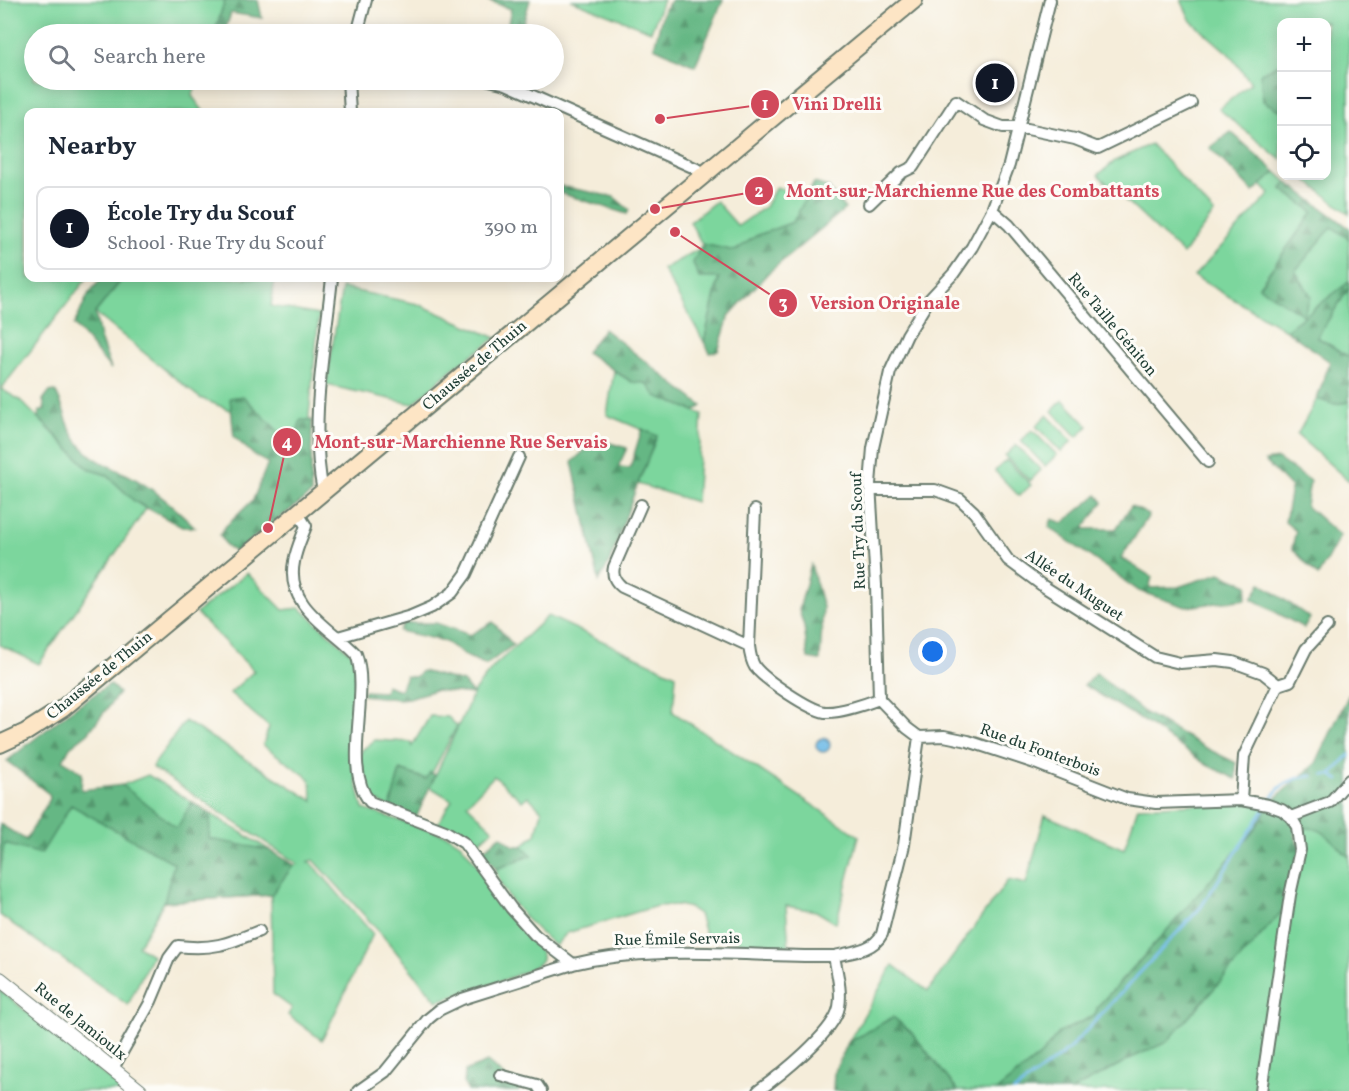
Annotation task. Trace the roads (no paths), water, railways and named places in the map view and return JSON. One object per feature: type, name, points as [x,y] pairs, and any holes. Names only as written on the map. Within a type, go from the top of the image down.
[{"type":"main road","name":"Chaussée de Thuin","points":[[0,744],[26,732],[62,709],[914,0]]},
{"type":"street","points":[[360,24],[366,0]]},
{"type":"street","name":"Rue Try du Scouf","points":[[879,699],[871,490],[873,448],[890,372],[907,335],[928,301],[954,273],[972,247],[992,210],[1010,165],[1050,0]]},
{"type":"street","points":[[347,108],[348,90]]},
{"type":"street","points":[[519,90],[560,108]]},
{"type":"street","points":[[869,204],[901,173],[913,167],[956,102],[984,120],[1003,127],[1018,127],[1075,139],[1098,148],[1191,103]]},
{"type":"street","points":[[564,110],[706,173]]},
{"type":"street","name":"Rue Taille Géniton","points":[[992,210],[1008,225],[1208,462]]},
{"type":"street","points":[[323,492],[319,470],[317,420],[332,282]]},
{"type":"street","points":[[338,637],[411,616],[432,607],[452,592],[466,574],[519,457]]},
{"type":"street","name":"Allée du Muguet","points":[[871,490],[935,490],[960,499],[974,512],[1008,560],[1043,586],[1155,657],[1180,663],[1217,660],[1233,662],[1263,673],[1278,685]]},
{"type":"street","points":[[641,505],[614,567],[614,577],[617,582],[622,587],[749,646]]},
{"type":"street","points":[[755,510],[749,646],[750,658],[762,675],[810,708],[826,712],[879,699],[907,728],[920,737],[904,845],[882,934],[879,940],[868,947],[834,956],[839,987],[839,1006],[834,1019],[811,1046],[758,1091]]},
{"type":"street","points":[[298,513],[306,526],[294,563],[293,582],[297,596],[305,608],[356,654],[359,663],[361,676],[357,755],[361,783],[367,799],[384,809],[457,837],[470,849],[523,922],[573,964]]},
{"type":"street","points":[[1241,800],[1244,756],[1278,685],[1290,681],[1306,648],[1327,626]]},
{"type":"street","name":"Rue du Fonterbois","points":[[920,737],[945,736],[968,741],[1035,763],[1132,801],[1156,803],[1241,800],[1268,805],[1282,810],[1291,817]]},
{"type":"street","points":[[1262,1091],[1290,895],[1300,850],[1297,827],[1291,817],[1330,802],[1349,780]]},
{"type":"street","points":[[112,1070],[151,1001],[169,958],[178,946],[216,947],[260,931]]},
{"type":"street","name":"Rue Émile Servais","points":[[358,1091],[385,1072],[428,1019],[439,1010],[462,999],[573,964],[615,955],[729,953],[834,956]]},
{"type":"street","name":"Rue de Jamioulx","points":[[0,979],[140,1091]]},
{"type":"street","points":[[500,1075],[537,1085],[541,1091]]},
{"type":"water","points":[[820,738],[826,738],[830,745],[826,752],[820,752],[816,748],[816,742]]},
{"type":"waterway","points":[[1323,775],[1331,775],[1349,755]]},
{"type":"waterway","points":[[1331,775],[1339,780]]},
{"type":"waterway","points":[[1272,797],[1289,782],[1312,776]]},
{"type":"waterway","points":[[1014,1091],[1068,1050],[1201,907],[1263,811]]},
{"type":"place","name":"École Try du Scouf","points":[[995,83]]},
{"type":"place","name":"Vini Drelli","points":[[660,119]]},
{"type":"place","name":"Mont-sur-Marchienne Rue des Combattants","points":[[655,209]]},
{"type":"place","name":"Version Originale","points":[[675,232]]},
{"type":"place","name":"Mont-sur-Marchienne Rue Servais","points":[[268,528]]}]
